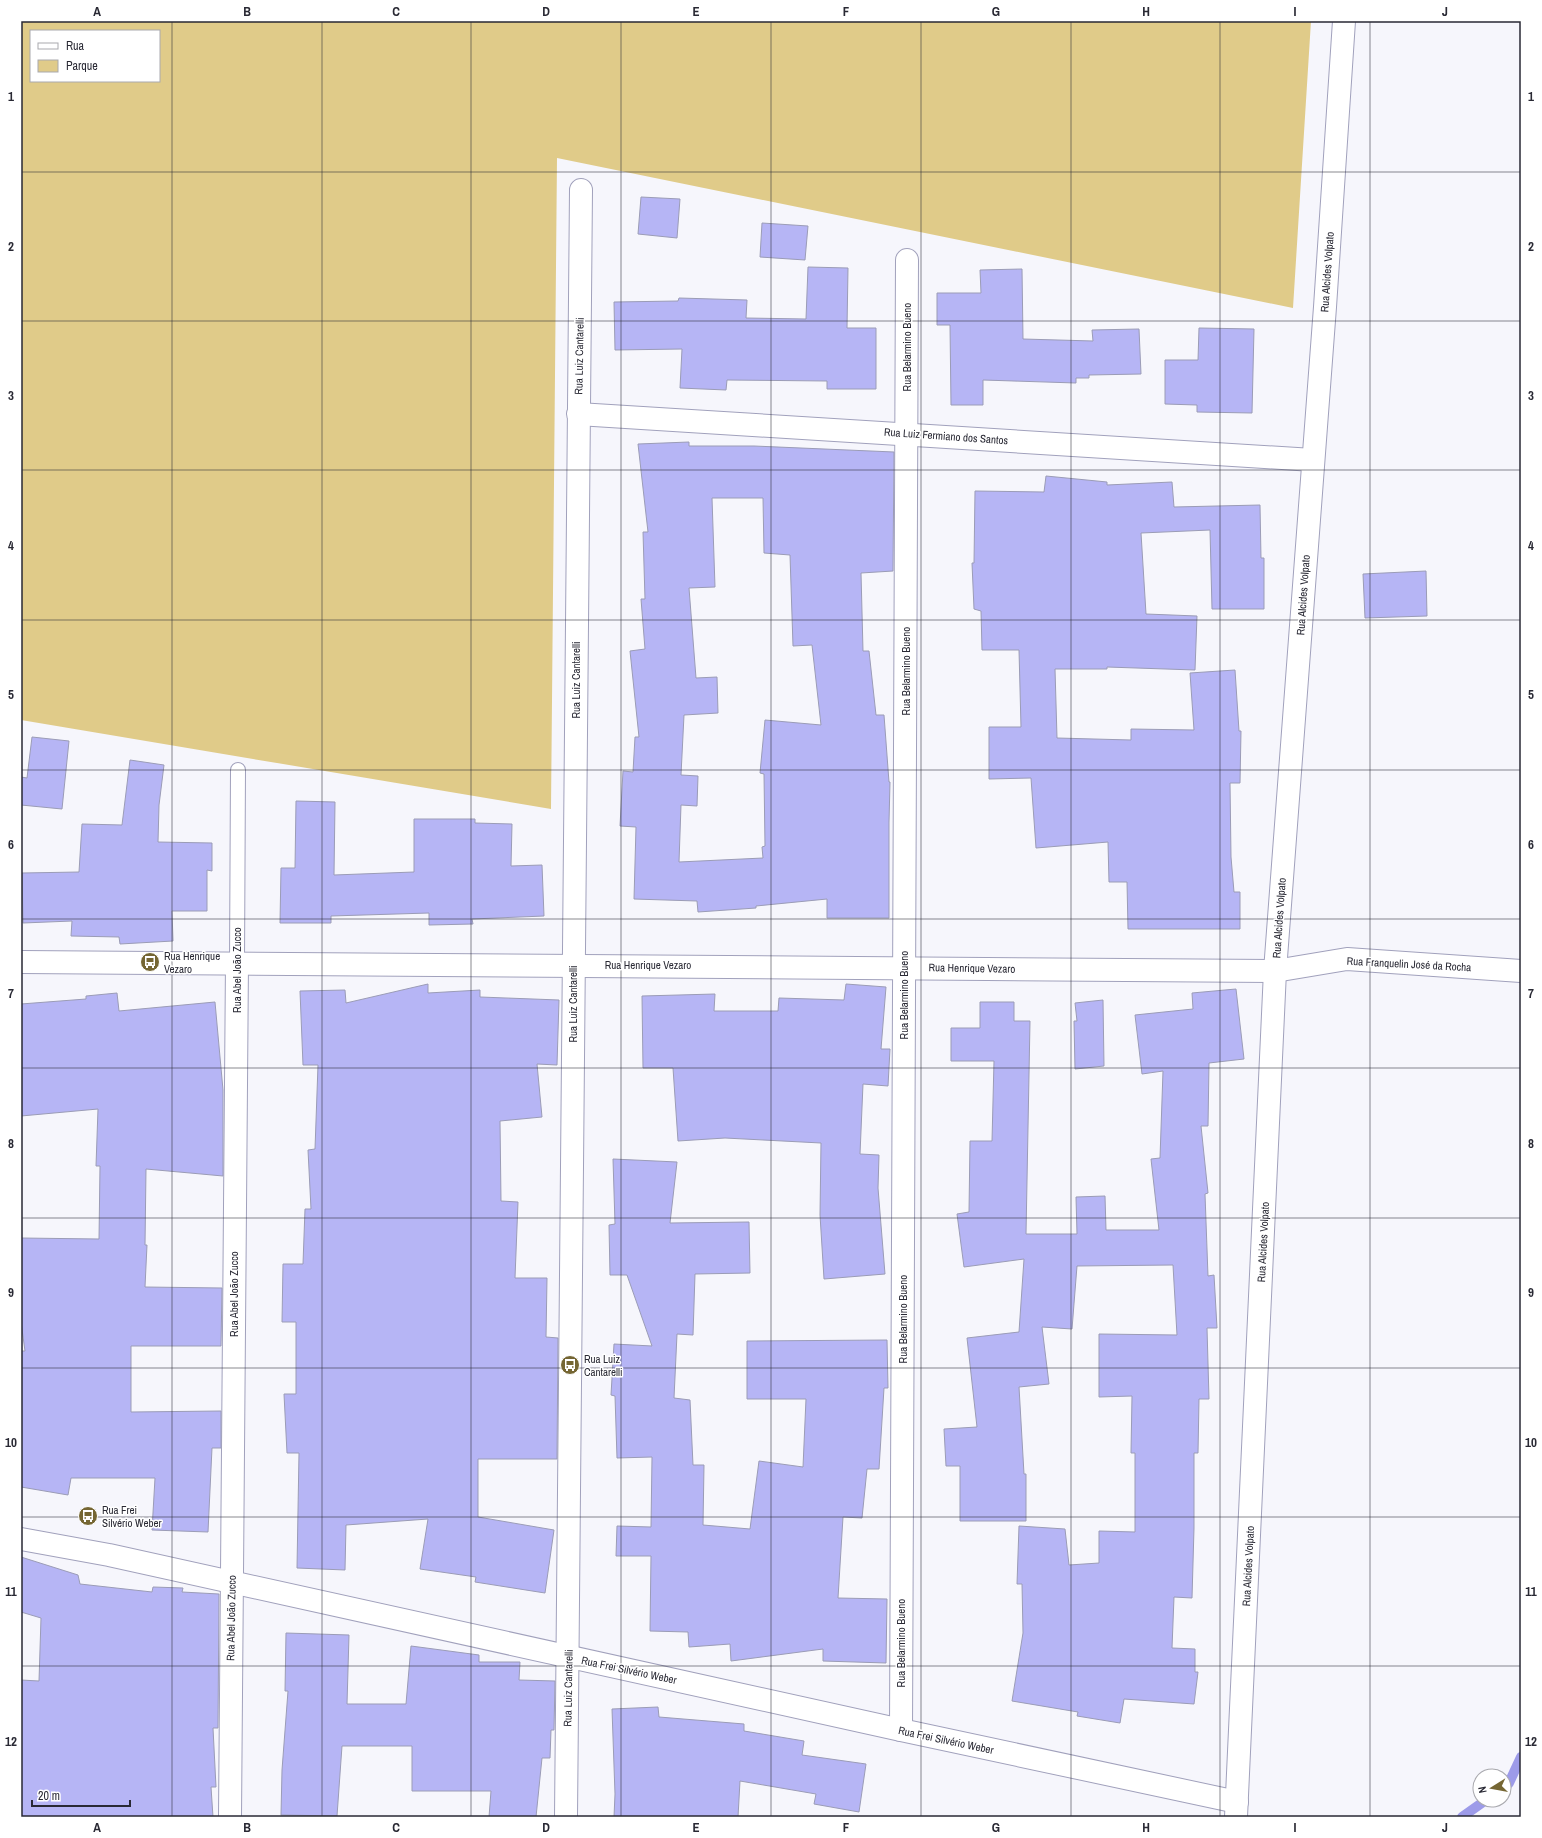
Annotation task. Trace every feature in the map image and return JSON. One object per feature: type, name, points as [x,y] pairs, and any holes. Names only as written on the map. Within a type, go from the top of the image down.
[{"type":"street","name":"Rua Alcides Volpato","points":[[1237,1810],[1275,971],[1314,460],[1344,21]]},
{"type":"street","name":"Rua Luiz Cantarelli","points":[[566,1817],[581,190]]},
{"type":"street","name":"Rua Belarmino Bueno","points":[[901,1730],[907,260]]},
{"type":"street","name":"Rua Luiz Fermiano dos Santos","points":[[578,414],[1314,460]]},
{"type":"street","name":"Rua Franquelin José da Rocha","points":[[1275,971],[1347,959],[1521,971]]},
{"type":"street","name":"Rua Henrique Vezaro","points":[[21,962],[237,962],[1275,971]]},
{"type":"street","name":"Rua Abel João Zucco","points":[[230,1817],[237,962]]},
{"type":"street","name":"Rua Frei Silvério Weber","points":[[21,1539],[109,1555],[901,1730],[1237,1810]]},
{"type":"lane","name":"Rua Abel João Zucco","points":[[237,962],[238,770]]},
{"type":"green space","points":[[21,21],[1311,21],[1293,308],[557,158],[551,809],[21,720]]},
{"type":"building","points":[[641,197],[680,199],[677,238],[638,234]]},
{"type":"building","points":[[762,223],[808,226],[805,260],[760,257]]},
{"type":"building","points":[[808,267],[848,268],[847,328],[876,328],[876,389],[827,389],[827,381],[727,380],[726,390],[680,388],[682,349],[615,350],[614,302],[678,301],[679,298],[747,300],[746,318],[806,319]]},
{"type":"building","points":[[1022,269],[1023,339],[1093,341],[1092,330],[1139,329],[1141,374],[1089,375],[1089,378],[1076,378],[1076,383],[983,380],[983,405],[951,405],[950,325],[937,325],[937,293],[981,293],[980,270]]},
{"type":"building","points":[[1199,328],[1254,329],[1252,413],[1197,412],[1197,405],[1165,404],[1165,360],[1198,360]]},
{"type":"building","points":[[689,442],[689,446],[754,446],[894,452],[893,571],[861,573],[863,651],[869,651],[876,715],[884,715],[890,782],[889,918],[827,918],[827,899],[756,906],[756,908],[698,912],[697,901],[634,899],[636,827],[620,826],[623,771],[633,772],[635,737],[639,737],[630,651],[645,649],[641,599],[645,599],[643,532],[648,532],[638,444]],"holes":[[[712,498],[763,498],[764,553],[790,555],[793,646],[812,645],[821,725],[765,720],[760,773],[764,774],[765,846],[762,847],[763,858],[679,862],[681,805],[697,806],[698,776],[681,775],[684,715],[718,713],[717,677],[696,678],[689,588],[715,587]]]},
{"type":"building","points":[[1046,476],[1107,482],[1107,485],[1172,482],[1174,507],[1260,505],[1261,558],[1264,558],[1264,609],[1212,609],[1210,530],[1141,533],[1146,614],[1197,616],[1195,670],[1107,667],[1107,669],[1055,669],[1057,738],[1131,740],[1131,729],[1194,730],[1190,673],[1235,670],[1239,731],[1241,731],[1240,783],[1230,783],[1231,857],[1234,892],[1240,892],[1240,929],[1128,929],[1127,882],[1109,882],[1108,842],[1036,848],[1031,778],[989,779],[989,727],[1021,727],[1019,650],[982,650],[981,611],[974,609],[972,563],[974,563],[975,491],[1044,492]]},
{"type":"building","points":[[1426,571],[1427,616],[1365,618],[1363,574]]},
{"type":"building","points":[[32,737],[69,741],[62,809],[21,805],[21,777],[27,778]]},
{"type":"building","points":[[130,760],[164,765],[159,805],[158,842],[212,843],[212,871],[207,870],[207,911],[172,911],[173,941],[120,944],[119,937],[71,936],[72,921],[23,923],[22,873],[79,872],[82,824],[122,825]]},
{"type":"building","points":[[296,801],[335,802],[334,875],[414,872],[414,819],[475,819],[475,823],[512,824],[511,866],[542,865],[544,916],[472,919],[473,924],[429,925],[429,913],[331,916],[331,923],[280,923],[281,868],[295,868]]},
{"type":"building","points":[[428,984],[428,993],[480,990],[480,997],[559,1000],[557,1065],[537,1064],[542,1117],[500,1121],[501,1201],[518,1202],[515,1278],[547,1278],[546,1337],[558,1338],[557,1459],[478,1459],[478,1517],[554,1530],[545,1593],[475,1582],[476,1577],[420,1569],[428,1519],[346,1525],[345,1570],[297,1568],[299,1453],[287,1453],[284,1394],[296,1394],[296,1322],[282,1322],[283,1264],[303,1264],[305,1209],[311,1209],[308,1150],[315,1149],[318,1065],[303,1065],[300,991],[345,990],[346,1003]]},
{"type":"building","points":[[846,984],[886,987],[881,1049],[890,1049],[888,1086],[863,1084],[860,1154],[879,1155],[878,1188],[885,1274],[824,1279],[820,1215],[821,1143],[725,1138],[678,1141],[673,1068],[643,1068],[642,996],[715,994],[714,1011],[778,1011],[779,998],[844,1000]]},
{"type":"building","points":[[1236,989],[1244,1059],[1209,1063],[1208,1126],[1201,1126],[1208,1193],[1205,1194],[1208,1276],[1214,1275],[1217,1328],[1207,1328],[1209,1399],[1199,1399],[1198,1453],[1194,1453],[1192,1598],[1174,1597],[1172,1648],[1195,1649],[1195,1672],[1198,1672],[1194,1704],[1124,1699],[1120,1723],[1077,1716],[1078,1712],[1012,1701],[1023,1633],[1022,1584],[1017,1584],[1019,1526],[1065,1529],[1069,1565],[1099,1563],[1099,1531],[1135,1532],[1135,1453],[1131,1453],[1132,1396],[1099,1397],[1099,1334],[1177,1335],[1173,1265],[1077,1266],[1072,1329],[1042,1327],[1049,1384],[1019,1387],[1024,1474],[1026,1474],[1026,1521],[960,1521],[960,1466],[946,1466],[944,1429],[977,1427],[967,1338],[1019,1332],[1024,1259],[964,1267],[957,1214],[969,1212],[970,1141],[992,1141],[994,1061],[951,1061],[951,1028],[980,1028],[980,1002],[1014,1002],[1014,1021],[1030,1021],[1026,1234],[1077,1234],[1076,1197],[1105,1196],[1106,1230],[1159,1230],[1151,1159],[1160,1158],[1163,1071],[1142,1074],[1135,1015],[1193,1009],[1192,993]]},
{"type":"building","points":[[117,993],[119,1011],[215,1002],[223,1090],[223,1176],[146,1169],[145,1245],[147,1245],[145,1287],[222,1288],[221,1346],[131,1346],[131,1412],[221,1411],[221,1448],[212,1448],[208,1532],[152,1530],[155,1478],[71,1478],[68,1495],[21,1487],[21,1351],[25,1351],[21,1322],[21,1238],[99,1239],[100,1166],[96,1166],[98,1109],[21,1116],[21,1004],[86,999],[86,996]]},
{"type":"building","points":[[1103,1000],[1104,1066],[1075,1069],[1074,1021],[1077,1021],[1075,1003]]},
{"type":"building","points":[[613,1159],[677,1162],[670,1223],[749,1222],[750,1273],[695,1274],[693,1335],[677,1334],[674,1398],[690,1400],[693,1465],[704,1465],[703,1525],[750,1529],[759,1461],[803,1467],[806,1399],[747,1399],[747,1341],[887,1340],[888,1388],[884,1388],[879,1469],[867,1469],[862,1518],[843,1517],[838,1598],[887,1599],[886,1663],[823,1661],[823,1649],[731,1661],[730,1644],[689,1647],[688,1632],[650,1631],[651,1556],[616,1556],[617,1526],[651,1527],[652,1457],[617,1458],[615,1396],[611,1395],[614,1344],[652,1346],[627,1275],[610,1275],[609,1225],[615,1224]]},
{"type":"building","points":[[21,1557],[78,1575],[80,1584],[152,1592],[153,1587],[183,1588],[182,1592],[219,1594],[218,1728],[213,1728],[216,1787],[211,1787],[213,1817],[21,1817],[21,1680],[39,1681],[41,1618],[21,1612]]},
{"type":"building","points":[[286,1633],[349,1635],[347,1704],[406,1704],[411,1646],[479,1655],[479,1662],[520,1662],[519,1680],[555,1681],[554,1730],[551,1730],[550,1758],[542,1758],[536,1817],[489,1817],[491,1791],[412,1791],[412,1746],[342,1746],[337,1816],[281,1815],[282,1770],[288,1691],[285,1691]]},
{"type":"building","points":[[658,1707],[659,1717],[744,1724],[744,1731],[804,1741],[802,1755],[866,1764],[859,1812],[814,1804],[816,1794],[740,1781],[738,1817],[614,1817],[615,1794],[612,1709]]},
{"type":"waterway","points":[[1512,1776],[1521,1757]]},
{"type":"waterway","points":[[1462,1817],[1475,1808]]},
{"type":"place","name":"Rua Henrique Vezaro","points":[[150,962]]},
{"type":"place","name":"Rua Luiz Cantarelli","points":[[570,1365]]},
{"type":"place","name":"Rua Frei Silvério Weber","points":[[88,1516]]}]
